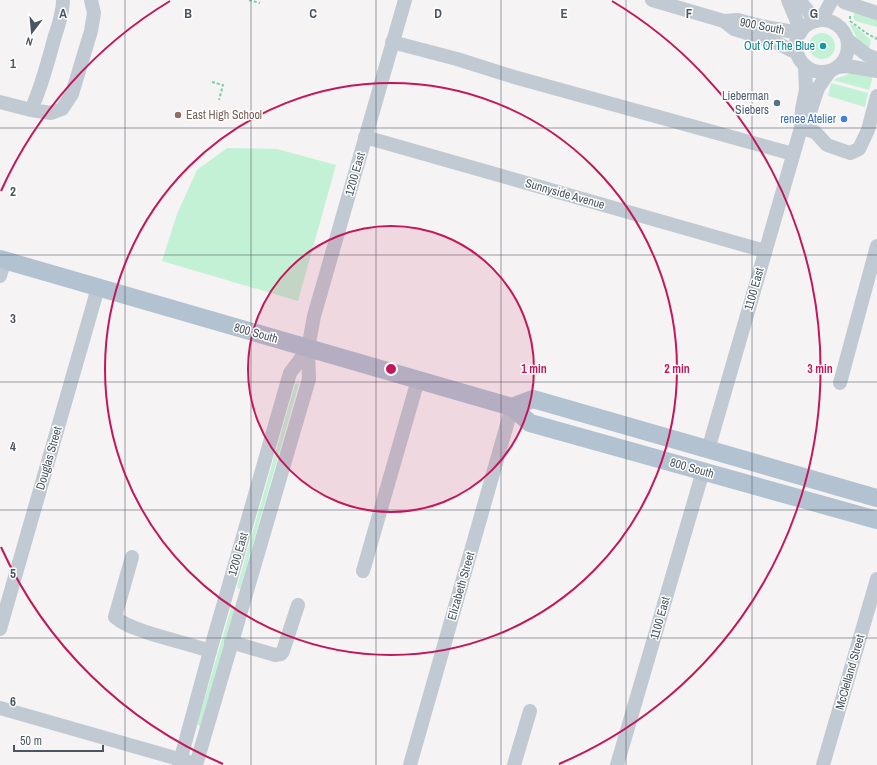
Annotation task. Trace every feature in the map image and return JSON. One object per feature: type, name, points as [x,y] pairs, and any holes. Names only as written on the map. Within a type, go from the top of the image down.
[{"type":"main road","name":"800 South","points":[[2,265],[98,288],[512,407],[530,423],[877,520]]},
{"type":"main road","name":"800 South","points":[[512,407],[533,399],[877,498]]},
{"type":"street","points":[[31,110],[43,78],[63,8],[63,0]]},
{"type":"street","points":[[0,102],[31,110],[51,113],[62,109],[72,94],[91,32],[94,13],[90,0]]},
{"type":"street","name":"1200 East","points":[[198,765],[231,642],[309,379],[308,349],[314,316],[405,0]]},
{"type":"street","name":"900 South","points":[[652,0],[724,21],[738,20],[760,26],[800,32]]},
{"type":"street","points":[[788,0],[800,32]]},
{"type":"street","points":[[799,0],[819,21],[844,23]]},
{"type":"street","points":[[840,1],[819,21],[808,25],[800,32],[796,42],[797,53],[800,60],[805,66],[821,72],[847,66],[877,71]]},
{"type":"street","points":[[840,1],[877,13]]},
{"type":"street","points":[[840,1],[844,23],[842,30],[848,40],[867,55],[877,59]]},
{"type":"street","name":"900 South","points":[[724,21],[734,29],[776,42],[797,53]]},
{"type":"street","points":[[834,69],[845,58],[848,40]]},
{"type":"street","points":[[392,42],[457,59],[514,78],[793,154]]},
{"type":"street","name":"1100 East","points":[[708,450],[800,128],[806,90],[805,66]]},
{"type":"street","name":"1100 East","points":[[800,128],[810,111],[818,88],[834,69]]},
{"type":"street","points":[[800,128],[815,132],[827,145],[850,153],[859,150],[868,130],[877,96]]},
{"type":"street","name":"Sunnyside Avenue","points":[[365,137],[765,251]]},
{"type":"street","points":[[840,383],[877,246]]},
{"type":"street","name":"Douglas Street","points":[[0,629],[98,288]]},
{"type":"street","name":"1200 East","points":[[180,762],[210,651],[290,373],[308,349]]},
{"type":"street","points":[[363,571],[418,380]]},
{"type":"street","name":"Elizabeth Street","points":[[410,765],[512,407]]},
{"type":"street","name":"1100 East","points":[[617,765],[703,471]]},
{"type":"street","points":[[132,557],[115,617],[121,622],[131,626],[168,639],[210,651]]},
{"type":"street","name":"McClelland Street","points":[[823,765],[877,579]]},
{"type":"street","points":[[226,596],[244,600]]},
{"type":"street","points":[[231,642],[275,655],[281,654],[298,605]]},
{"type":"street","points":[[0,708],[180,762],[198,765]]},
{"type":"street","points":[[514,765],[530,711]]},
{"type":"path","points":[[249,0],[260,3]]},
{"type":"path","points":[[844,23],[877,39]]},
{"type":"path","points":[[212,82],[223,85],[219,100]]},
{"type":"green space","points":[[855,11],[877,19],[877,27],[855,21],[853,17]]},
{"type":"green space","points":[[852,24],[871,40],[869,48],[857,38],[850,25]]},
{"type":"green space","points":[[822,33],[831,37],[835,46],[831,55],[822,59],[813,55],[809,46],[813,37]]},
{"type":"green space","points":[[851,73],[872,77],[869,90],[833,80]]},
{"type":"green space","points":[[831,83],[868,93],[865,107],[828,96]]},
{"type":"green space","points":[[227,148],[277,149],[336,165],[298,301],[162,261],[177,214],[197,170]]},
{"type":"green space","points":[[295,384],[299,384],[239,589],[237,587]]},
{"type":"green space","points":[[232,605],[235,607],[201,725],[199,726],[197,724]]},
{"type":"place","name":"Out Of The Blue","points":[[823,46]]},
{"type":"place","name":"Lieberman Siebers","points":[[777,103]]},
{"type":"place","name":"East High School","points":[[178,115]]},
{"type":"place","name":"renee Atelier","points":[[844,119]]}]
